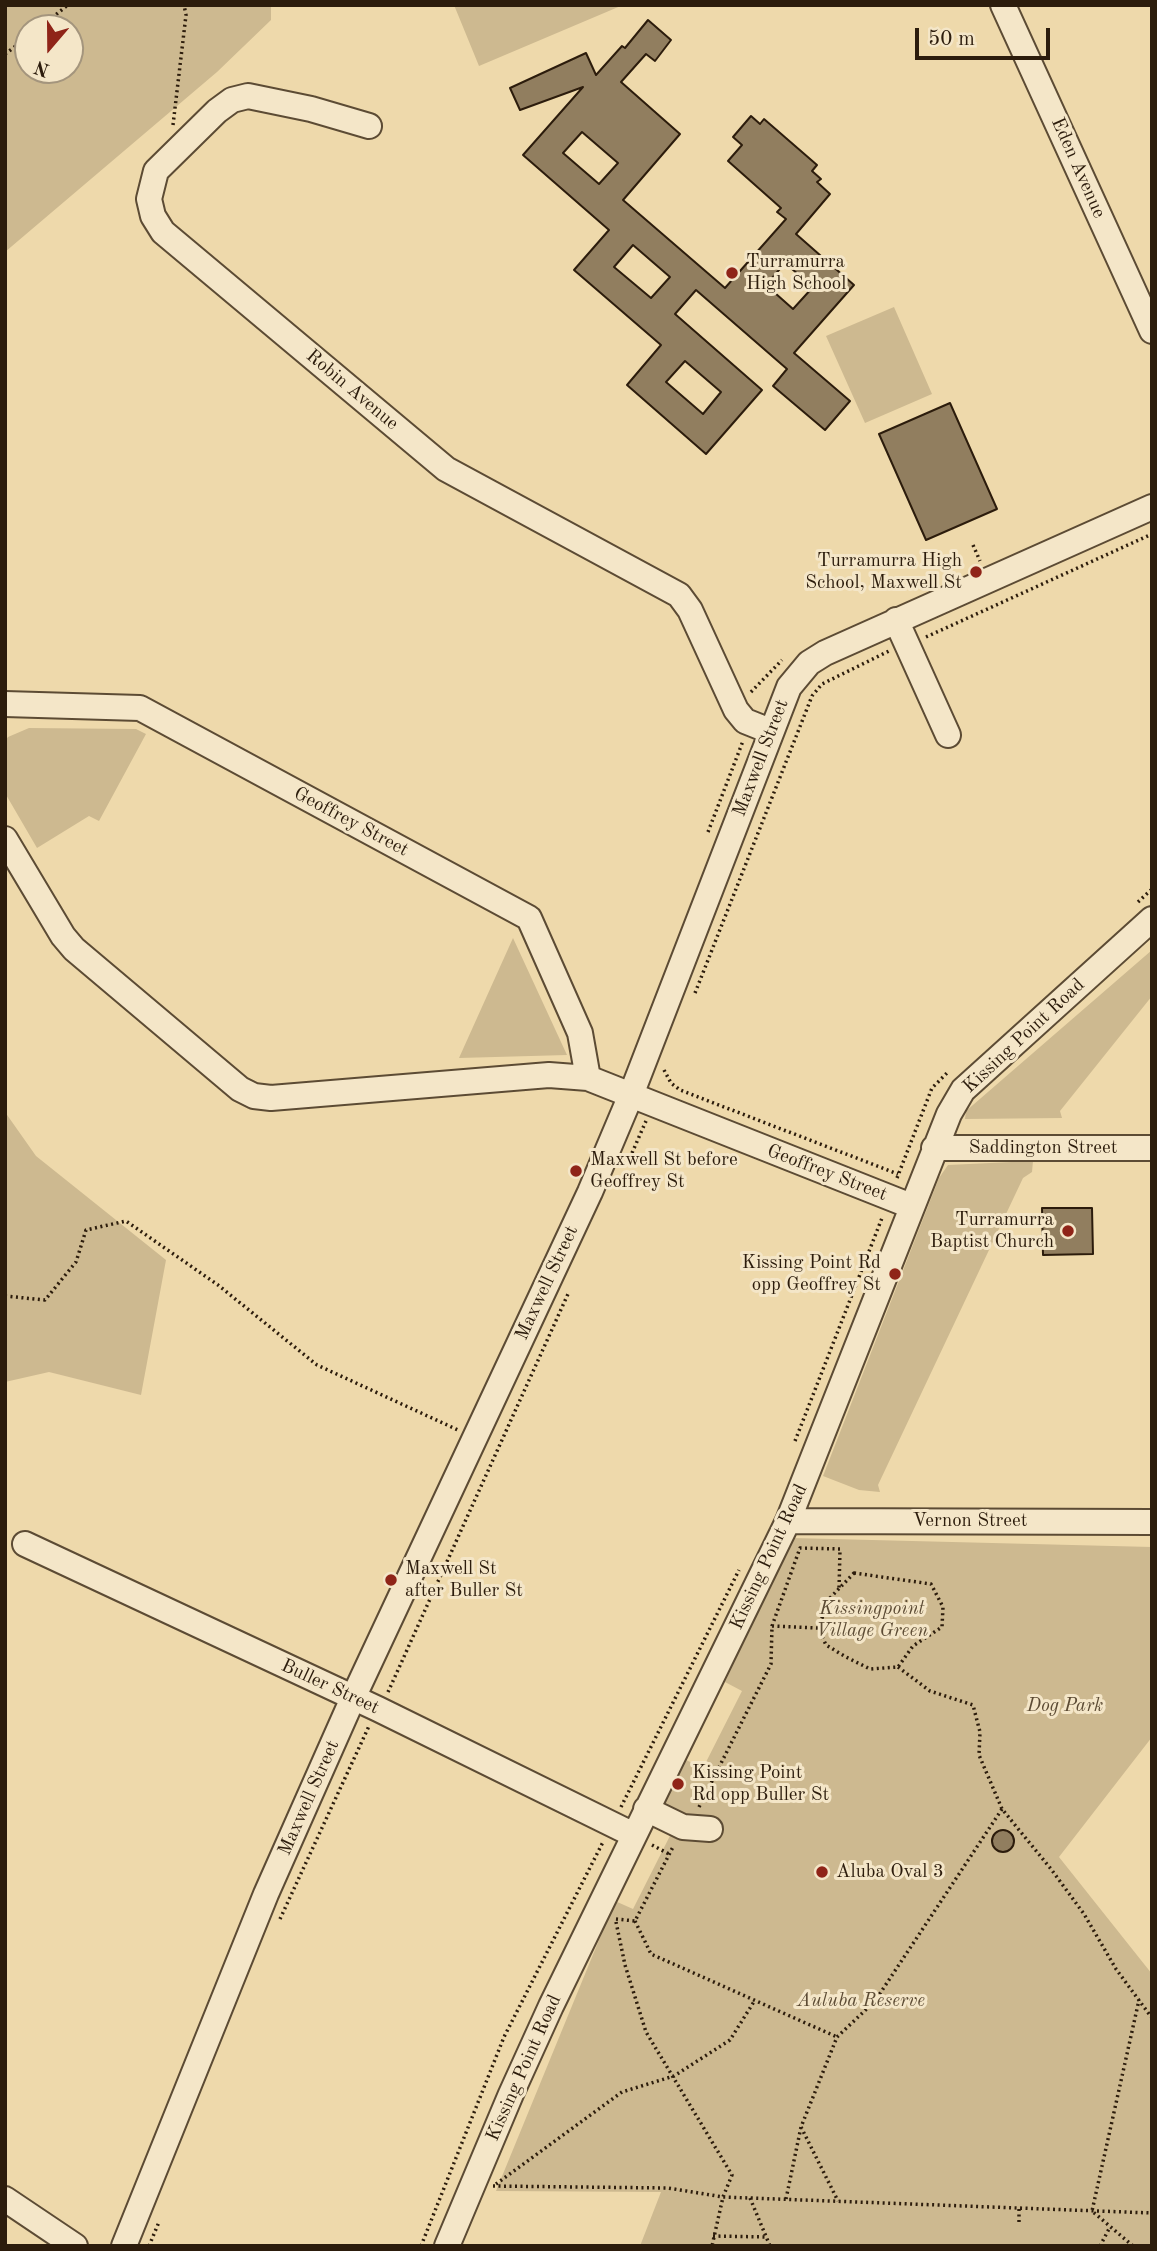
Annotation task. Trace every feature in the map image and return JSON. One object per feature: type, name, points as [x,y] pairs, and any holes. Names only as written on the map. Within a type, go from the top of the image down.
[{"type":"street","name":"Eden Avenue","points":[[1003,5],[1152,331]]},
{"type":"street","name":"Robin Avenue","points":[[369,126],[311,109],[248,96],[232,100],[174,150],[156,171],[149,200],[153,216],[163,232],[446,469],[679,595],[690,610],[736,710],[745,721],[770,731]]},
{"type":"street","name":"Maxwell Street","points":[[124,2246],[266,1894],[353,1699],[590,1192],[631,1095],[789,687],[809,663],[825,653],[1152,507]]},
{"type":"street","points":[[896,620],[948,735]]},
{"type":"street","name":"Geoffrey Street","points":[[5,704],[140,708],[529,918],[580,1033],[588,1078]]},
{"type":"street","name":"Geoffrey Street","points":[[5,839],[63,936],[74,949],[240,1089],[254,1096],[271,1098],[549,1075],[588,1078],[911,1206]]},
{"type":"street","name":"Kissing Point Road","points":[[447,2246],[511,2094],[639,1838],[646,1809],[788,1521],[949,1114],[963,1090],[1152,919]]},
{"type":"street","name":"Saddington Street","points":[[934,1148],[1152,1149]]},
{"type":"street","name":"Vernon Street","points":[[788,1521],[1152,1522]]},
{"type":"street","name":"Buller Street","points":[[25,1544],[379,1709],[639,1838]]},
{"type":"street","points":[[646,1809],[683,1827],[710,1829]]},
{"type":"street","points":[[5,2199],[75,2246]]},
{"type":"path","points":[[174,150],[173,124],[186,15],[184,5]]},
{"type":"path","points":[[921,639],[1152,534]]},
{"type":"path","points":[[973,545],[981,563]]},
{"type":"path","points":[[695,994],[812,696],[822,684],[890,650]]},
{"type":"path","points":[[660,1079],[664,1070],[671,1083],[680,1090],[899,1174]]},
{"type":"path","points":[[629,1158],[646,1120]]},
{"type":"path","points":[[792,1448],[882,1218]]},
{"type":"path","points":[[5,1296],[45,1300],[76,1262],[86,1230],[126,1221],[218,1285],[317,1365],[475,1438]]},
{"type":"path","points":[[385,1697],[573,1283]]},
{"type":"path","points":[[635,1921],[686,1821],[695,1815],[771,1664],[772,1626],[800,1548],[840,1549],[839,1590]]},
{"type":"path","points":[[620,1809],[743,1561]]},
{"type":"path","points":[[898,1667],[913,1646],[942,1627],[943,1607],[931,1584],[855,1573],[831,1598],[818,1628],[826,1644],[870,1669],[898,1667],[930,1691],[973,1705],[980,1732],[979,1755],[1002,1809],[1084,1914],[1116,1969],[1152,2018]]},
{"type":"path","points":[[772,1626],[818,1628]]},
{"type":"path","points":[[278,1925],[372,1719]]},
{"type":"path","points":[[786,2199],[801,2127],[837,2037],[875,2001],[1002,1809]]},
{"type":"path","points":[[639,1838],[669,1854]]},
{"type":"path","points":[[421,2246],[504,2038],[603,1842]]},
{"type":"path","points":[[635,1921],[616,1919],[625,1965],[646,2032],[732,2175],[723,2197],[712,2246]]},
{"type":"path","points":[[635,1921],[651,1954],[837,2037]]},
{"type":"path","points":[[755,2000],[730,2040],[674,2076],[622,2092],[493,2186],[668,2188],[723,2197],[1152,2213]]},
{"type":"path","points":[[1092,2211],[1139,2000]]},
{"type":"path","points":[[801,2127],[838,2201]]},
{"type":"path","points":[[750,2198],[770,2246]]},
{"type":"path","points":[[1018,2208],[1019,2224]]},
{"type":"path","points":[[1092,2211],[1133,2246]]},
{"type":"path","points":[[149,2246],[159,2220]]},
{"type":"path","points":[[1100,2246],[1110,2227]]},
{"type":"path","points":[[713,2236],[767,2237]]},
{"type":"green space","points":[[5,5],[271,5],[271,20],[217,72],[5,252]]},
{"type":"green space","points":[[454,5],[623,5],[479,66]]},
{"type":"green space","points":[[894,307],[932,394],[865,423],[826,336]]},
{"type":"green space","points":[[29,728],[136,729],[146,734],[99,821],[89,816],[37,848],[5,793],[5,741]]},
{"type":"green space","points":[[513,938],[567,1055],[459,1058]]},
{"type":"green space","points":[[1152,950],[1152,996],[1060,1111],[1062,1118],[965,1119],[966,1111]]},
{"type":"green space","points":[[5,1112],[36,1156],[166,1260],[141,1395],[49,1372],[5,1382]]},
{"type":"green space","points":[[1033,1161],[1032,1172],[1023,1178],[878,1485],[880,1492],[859,1490],[823,1476],[939,1178],[948,1165]]},
{"type":"green space","name":"Auluba Reserve","points":[[792,1538],[1152,1547],[1152,1737],[1059,1857],[1152,1974],[1152,2246],[640,2246],[661,2192],[496,2191],[615,1901],[633,1909],[680,1816],[663,1807],[686,1760],[703,1768],[742,1691],[725,1682]]},
{"type":"building","points":[[648,20],[671,40],[655,61],[646,54],[621,82],[680,134],[623,200],[725,288],[786,219],[777,212],[781,208],[728,161],[742,145],[733,137],[751,116],[760,124],[764,119],[817,165],[812,171],[821,179],[817,182],[830,194],[796,234],[854,285],[794,353],[850,401],[825,430],[773,386],[787,369],[696,290],[675,314],[762,390],[706,454],[627,385],[661,345],[574,270],[609,230],[523,155],[583,87],[520,110],[510,88],[586,53],[596,75],[622,46],[625,48]],"holes":[[[582,132],[618,163],[599,184],[563,153]],[[633,245],[670,277],[651,298],[614,267]],[[785,263],[813,287],[793,309],[766,285]],[[685,361],[721,392],[703,414],[666,382]]]},
{"type":"building","points":[[950,403],[997,509],[926,540],[879,434]]},
{"type":"building","name":"Turramurra Baptist Church","points":[[1042,1208],[1092,1208],[1093,1254],[1043,1255]]},
{"type":"building","points":[[1003,1830],[1011,1833],[1014,1841],[1011,1849],[1003,1852],[995,1849],[992,1841],[995,1833]]},
{"type":"place","name":"Turramurra High School","points":[[732,273]]},
{"type":"place","name":"Turramurra High School, Maxwell St","points":[[976,572]]},
{"type":"place","name":"Maxwell St before Geoffrey St","points":[[576,1171]]},
{"type":"place","name":"Turramurra Baptist Church","points":[[1068,1231]]},
{"type":"place","name":"Kissing Point Rd opp Geoffrey St","points":[[895,1274]]},
{"type":"place","name":"Maxwell St after Buller St","points":[[391,1580]]},
{"type":"place","name":"Kissing Point Rd opp Buller St","points":[[678,1784]]},
{"type":"place","name":"Aluba Oval 3","points":[[822,1872]]},
{"type":"park label","name":"Kissingpoint Village Green","points":[[872,1620]]},
{"type":"park label","name":"Dog Park","points":[[1065,1706]]}]
